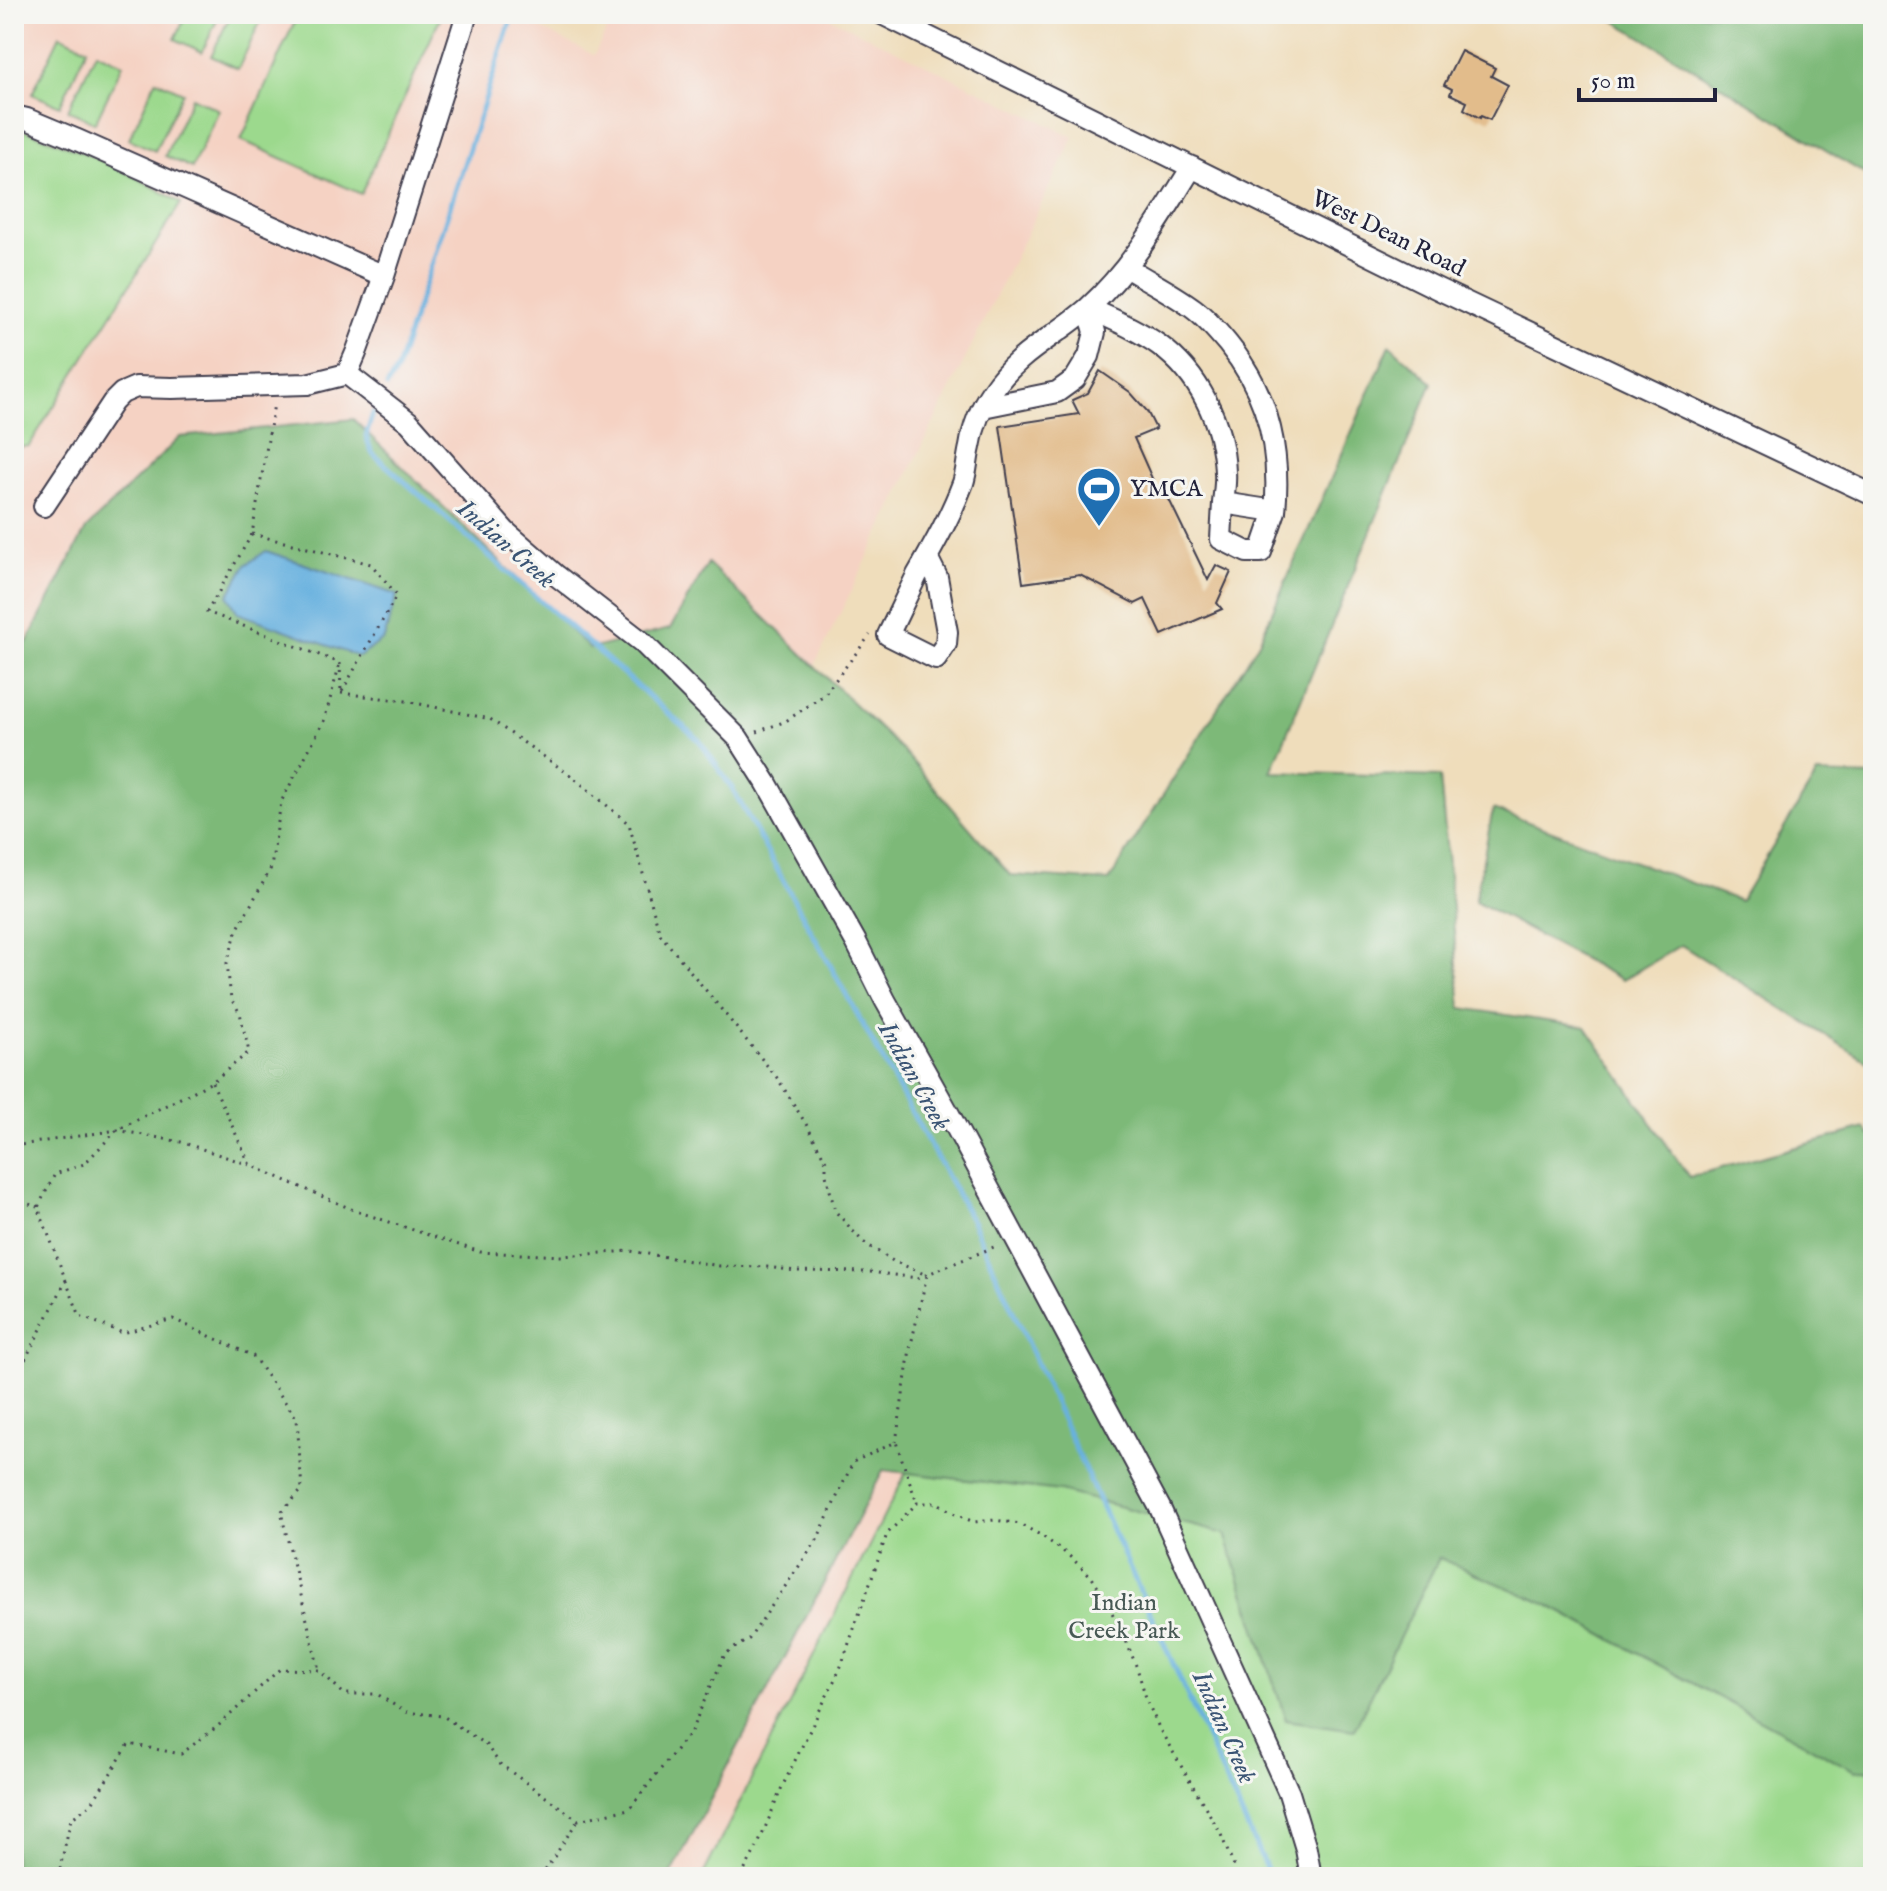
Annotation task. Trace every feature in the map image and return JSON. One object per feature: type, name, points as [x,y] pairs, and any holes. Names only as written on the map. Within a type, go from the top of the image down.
[{"type":"street","points":[[347,374],[384,276],[467,14]]},
{"type":"street","name":"West Dean Road","points":[[882,14],[1452,295],[1873,495]]},
{"type":"street","points":[[14,116],[75,139],[384,276]]},
{"type":"street","points":[[928,559],[937,577],[947,632],[946,644],[936,659],[888,635],[928,559],[964,480],[970,444],[983,407],[1009,369],[1088,308],[1126,267],[1192,167]]},
{"type":"street","points":[[1088,308],[1139,332],[1160,346],[1200,389],[1214,415],[1222,443],[1226,474],[1221,539],[1247,552],[1261,552],[1275,511],[1278,483],[1275,446],[1255,382],[1217,331],[1194,309],[1126,267]]},
{"type":"street","points":[[983,407],[1057,392],[1075,379],[1089,356],[1095,332],[1088,308]]},
{"type":"street","points":[[44,506],[122,393],[136,387],[307,384],[347,374]]},
{"type":"street","points":[[347,374],[409,422],[505,531],[642,642],[738,738],[856,942],[1160,1508],[1289,1793],[1311,1877]]},
{"type":"street","points":[[1223,503],[1275,511]]},
{"type":"path","points":[[277,385],[252,534],[207,612],[340,663]]},
{"type":"path","points":[[252,534],[371,564],[397,595],[341,693]]},
{"type":"path","points":[[738,738],[786,721],[824,695],[872,632],[893,625]]},
{"type":"path","points":[[340,663],[341,693]]},
{"type":"path","points":[[14,1146],[117,1130],[212,1082],[249,1052],[240,1013],[231,999],[227,963],[237,930],[271,868],[281,802],[324,721],[340,663]]},
{"type":"path","points":[[341,693],[406,701],[490,719],[573,777],[629,824],[660,934],[778,1079],[826,1161],[835,1211],[863,1242],[893,1261],[927,1275]]},
{"type":"path","points":[[212,1082],[250,1165]]},
{"type":"path","points":[[117,1130],[181,1142],[250,1165],[356,1211],[480,1252],[562,1256],[630,1251],[720,1266],[870,1272],[918,1278],[987,1251]]},
{"type":"path","points":[[117,1130],[84,1164],[55,1174],[38,1207],[80,1316],[123,1333],[173,1319],[253,1356],[297,1419],[302,1490],[281,1512],[319,1670],[344,1694],[377,1694],[405,1712],[443,1716],[486,1745],[500,1764],[578,1820]]},
{"type":"path","points":[[14,1199],[38,1207]]},
{"type":"path","points":[[917,1503],[896,1442],[910,1349],[927,1275]]},
{"type":"path","points":[[14,1381],[66,1281]]},
{"type":"path","points":[[541,1877],[578,1820],[629,1809],[691,1731],[725,1654],[749,1639],[817,1540],[853,1462],[896,1442]]},
{"type":"path","points":[[741,1877],[840,1669],[887,1534],[917,1503],[938,1503],[974,1522],[995,1520],[1020,1524],[1067,1554],[1091,1576],[1125,1638],[1160,1730],[1220,1832],[1238,1877]]},
{"type":"path","points":[[58,1877],[71,1819],[92,1803],[129,1744],[181,1754],[218,1726],[280,1669],[319,1670]]},
{"type":"shaded area","points":[[14,14],[524,14],[523,20],[594,55],[615,14],[822,14],[1074,137],[802,691],[1104,1080],[702,1877],[14,1877]]},
{"type":"green space","points":[[187,14],[220,14],[202,52],[175,39]]},
{"type":"green space","points":[[231,14],[264,14],[238,69],[211,56]]},
{"type":"green space","points":[[298,14],[442,14],[361,194],[241,140]]},
{"type":"green space","points":[[1604,14],[1873,14],[1873,179]]},
{"type":"green space","points":[[60,35],[87,48],[60,106],[32,94]]},
{"type":"green space","points":[[96,52],[123,64],[95,123],[68,110]]},
{"type":"green space","points":[[156,80],[183,92],[155,151],[129,139]]},
{"type":"green space","points":[[192,97],[219,110],[192,168],[165,156]]},
{"type":"green space","points":[[14,127],[100,160],[181,203],[29,446],[14,448]]},
{"type":"green space","points":[[1390,345],[1432,383],[1271,772],[1440,777],[1461,1008],[1586,1027],[1689,1177],[1865,1128],[1873,1139],[1873,1769],[1855,1771],[1548,1605],[1439,1558],[1354,1730],[1286,1720],[1225,1534],[1060,1491],[883,1470],[670,1877],[14,1877],[14,667],[86,529],[180,437],[353,419],[590,649],[670,629],[708,563],[905,753],[1010,875],[1109,881],[1258,644]]},
{"type":"green space","points":[[1817,774],[1873,776],[1873,1065],[1681,945],[1622,980],[1475,901],[1493,809],[1740,901]]},
{"type":"green space","name":"Indian Creek Park","points":[[1047,1193],[1873,1698],[1873,1877],[702,1877]]},
{"type":"water","points":[[266,551],[397,595],[384,639],[359,657],[238,613],[228,596],[246,565]]},
{"type":"building","points":[[1461,51],[1495,68],[1491,76],[1508,85],[1490,120],[1464,109],[1467,102],[1450,94],[1452,89],[1444,85]]},
{"type":"building","name":"YMCA","points":[[1100,371],[1130,392],[1147,411],[1156,429],[1134,438],[1158,492],[1164,489],[1208,580],[1216,565],[1231,572],[1217,603],[1222,609],[1162,635],[1145,599],[1135,604],[1080,575],[1023,583],[1000,426],[1079,414],[1072,400],[1088,393]]},
{"type":"waterway","name":"Indian Creek","points":[[387,386],[397,369],[513,14]]},
{"type":"waterway","name":"Indian Creek","points":[[373,413],[366,436],[372,453],[699,740],[732,788],[973,1223],[1270,1877]]},
{"type":"place","name":"YMCA","points":[[1099,528]]}]
